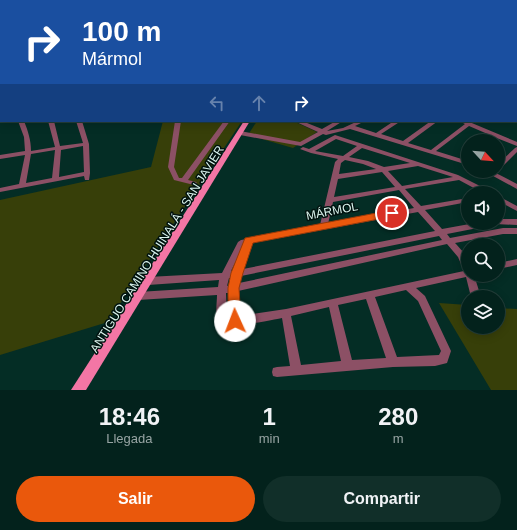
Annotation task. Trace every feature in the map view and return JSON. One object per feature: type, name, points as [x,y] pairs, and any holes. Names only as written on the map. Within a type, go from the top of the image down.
[{"type":"main road","points":[[241,134],[247,122]]},
{"type":"main road","points":[[78,390],[151,281],[241,134],[250,122]]},
{"type":"main road","name":"ANTIGUO CAMINO HUINALÁ - SAN JAVIER","points":[[85,390],[141,296]]},
{"type":"street","points":[[153,0],[167,0]]},
{"type":"street","points":[[22,122],[26,132],[29,153],[22,186]]},
{"type":"street","points":[[51,122],[58,149],[55,180]]},
{"type":"street","points":[[0,190],[87,176],[86,144],[79,122]]},
{"type":"street","points":[[178,122],[171,167],[176,179],[194,183]]},
{"type":"street","points":[[184,181],[226,122]]},
{"type":"street","points":[[300,122],[321,132],[333,132],[351,127],[360,122]]},
{"type":"street","points":[[241,134],[301,144],[338,122]]},
{"type":"street","points":[[376,134],[396,122]]},
{"type":"street","points":[[404,143],[434,122]]},
{"type":"street","points":[[433,152],[465,122],[494,134]]},
{"type":"street","points":[[351,127],[433,152],[461,159]]},
{"type":"street","points":[[461,178],[334,137],[307,150],[370,164],[384,170],[461,256]]},
{"type":"street","points":[[505,139],[517,144]]},
{"type":"street","points":[[0,157],[86,144]]},
{"type":"street","points":[[324,226],[328,200],[338,162],[341,158],[362,145]]},
{"type":"street","points":[[505,161],[517,149]]},
{"type":"street","points":[[335,177],[419,164]]},
{"type":"street","points":[[328,200],[462,178],[476,186]]},
{"type":"street","points":[[502,178],[517,187]]},
{"type":"street","name":"MÁRMOL","points":[[249,241],[461,201]]},
{"type":"street","points":[[505,202],[517,209]]},
{"type":"street","points":[[505,222],[517,222]]},
{"type":"street","points":[[151,281],[224,276],[461,228]]},
{"type":"street","points":[[141,296],[220,291],[449,241],[503,231],[517,231]]},
{"type":"street","points":[[235,321],[234,288],[237,273],[249,241]]},
{"type":"street","points":[[249,241],[241,244],[224,276],[220,291],[222,318],[235,321],[286,313],[370,296],[461,275]]},
{"type":"street","points":[[505,265],[517,262]]},
{"type":"street","points":[[277,372],[393,362],[435,361],[442,359],[446,355],[446,351],[420,296],[408,287]]},
{"type":"street","points":[[370,296],[393,362]]},
{"type":"street","points":[[333,304],[348,366]]},
{"type":"street","points":[[286,313],[296,370]]},
{"type":"green space","points":[[163,122],[241,122],[108,322],[0,355],[0,200],[151,167]]},
{"type":"green space","points":[[256,122],[295,122],[317,132],[293,148],[248,135]]},
{"type":"green space","points":[[439,303],[461,305],[461,334],[505,334],[505,308],[517,309],[517,390],[491,390]]},
{"type":"route","points":[[235,321],[234,288],[237,273],[249,241],[392,213]]}]
